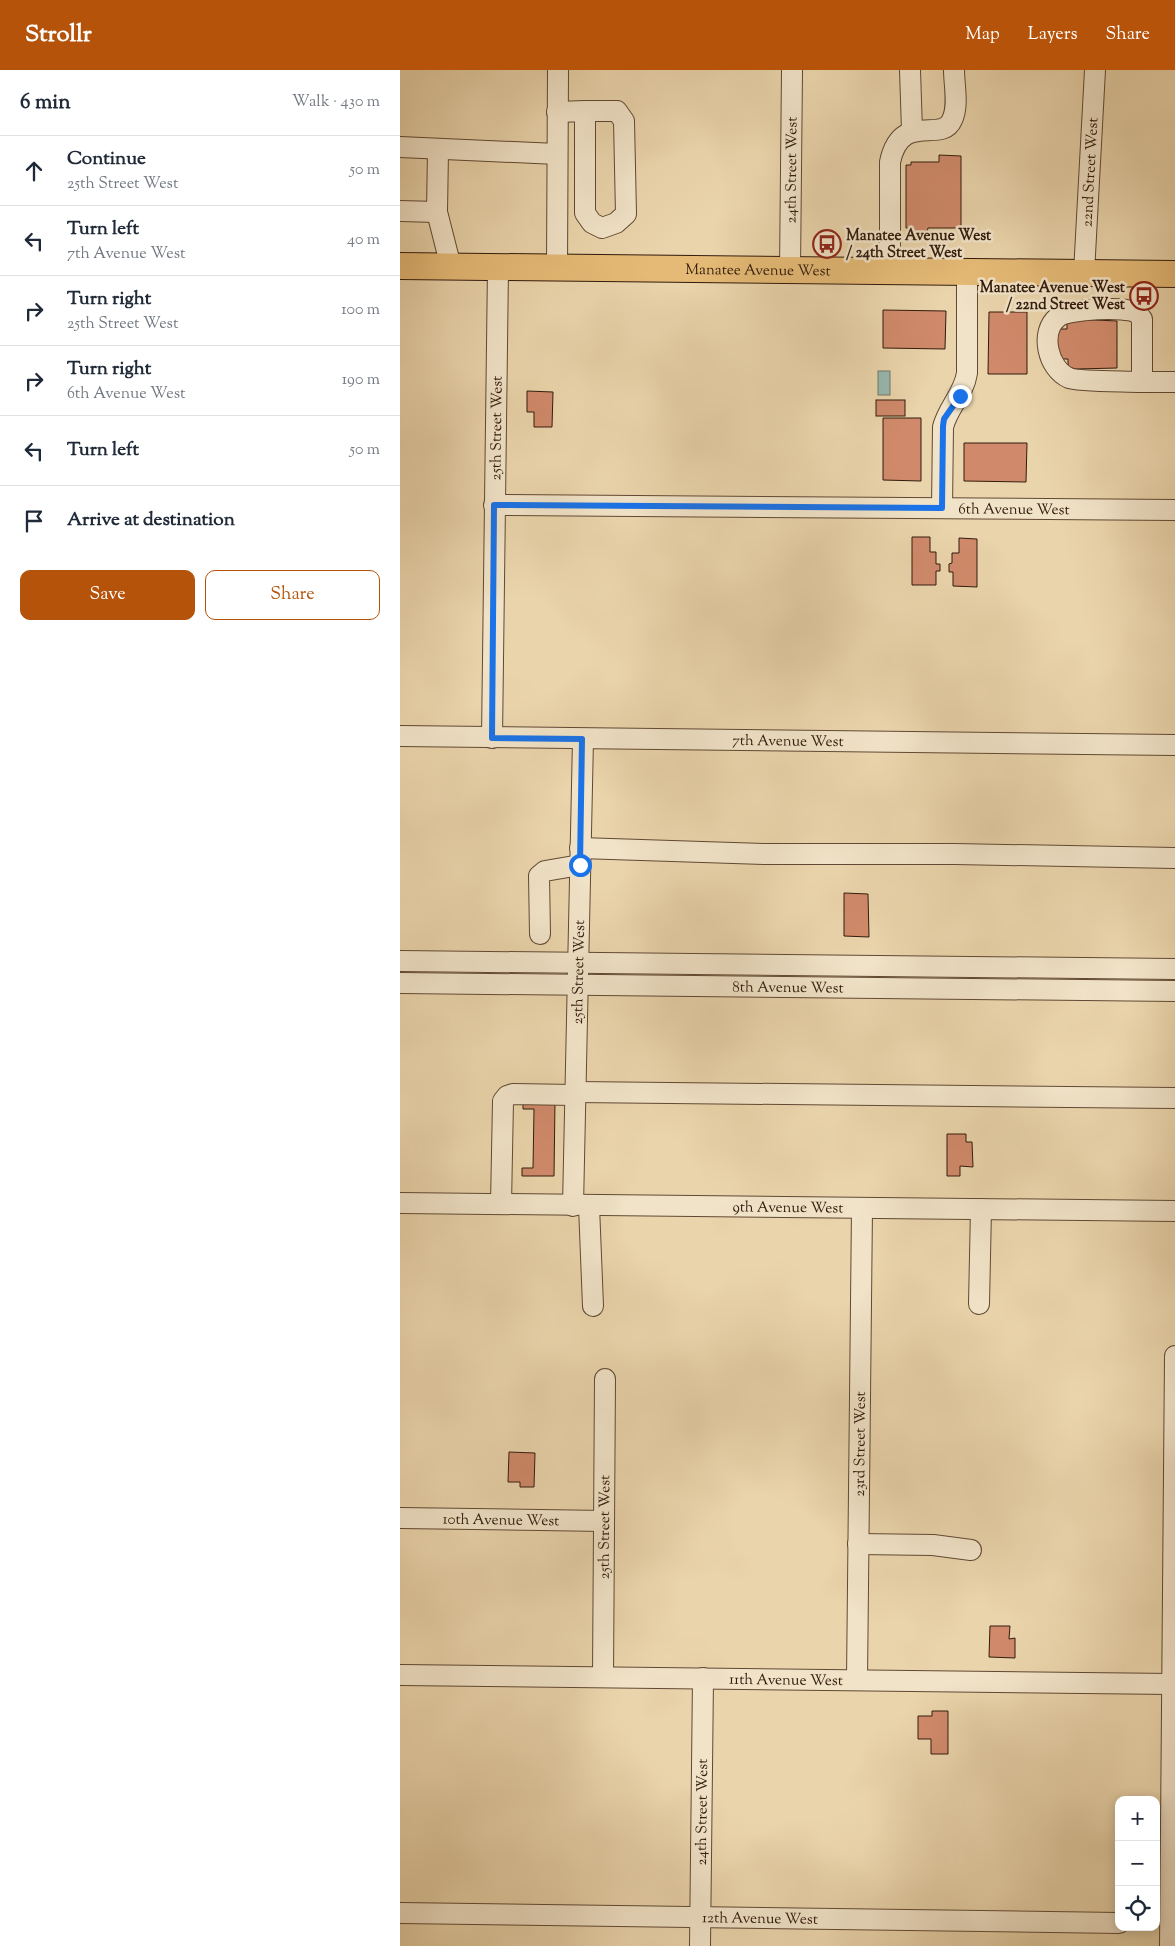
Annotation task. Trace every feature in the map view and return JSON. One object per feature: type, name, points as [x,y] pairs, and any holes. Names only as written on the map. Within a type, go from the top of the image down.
[{"type":"main road","name":"Manatee Avenue West","points":[[400,266],[1175,274]]},
{"type":"street","points":[[557,268],[558,70]]},
{"type":"street","name":"24th Street West","points":[[790,270],[792,70]]},
{"type":"street","points":[[910,70],[912,131]]},
{"type":"street","points":[[890,271],[890,162],[893,149],[899,139],[912,131],[944,129],[952,122],[955,110],[954,70]]},
{"type":"street","name":"22nd Street West","points":[[1084,273],[1095,70]]},
{"type":"street","points":[[558,112],[585,111],[618,111],[624,121],[626,214],[616,223],[602,228],[592,223],[585,213],[585,111]]},
{"type":"street","points":[[400,148],[438,150],[557,149],[584,143]]},
{"type":"street","points":[[438,150],[437,212],[451,266]]},
{"type":"street","points":[[400,211],[437,212]]},
{"type":"street","name":"25th Street West","points":[[492,738],[498,267]]},
{"type":"street","points":[[942,508],[943,426],[965,384],[967,373],[968,272]]},
{"type":"street","points":[[1142,382],[1142,319],[1137,313],[1128,310],[1069,312],[1053,321],[1049,328],[1049,358],[1069,378],[1142,382],[1175,382]]},
{"type":"street","name":"6th Avenue West","points":[[494,505],[1175,510]]},
{"type":"street","name":"7th Avenue West","points":[[400,736],[1175,745]]},
{"type":"street","name":"25th Street West","points":[[582,739],[575,1093],[581,1206],[593,1306]]},
{"type":"street","points":[[540,934],[539,876],[545,871],[580,857],[764,854],[955,854],[1175,858]]},
{"type":"street","name":"8th Avenue West","points":[[400,961],[1175,969]]},
{"type":"street","name":"8th Avenue West","points":[[400,983],[1175,991]]},
{"type":"street","points":[[501,1204],[502,1101],[507,1096],[513,1094],[1175,1098]]},
{"type":"street","name":"9th Avenue West","points":[[400,1203],[1175,1212]]},
{"type":"street","name":"23rd Street West","points":[[857,1680],[862,1208]]},
{"type":"street","points":[[979,1304],[981,1209]]},
{"type":"street","points":[[1170,1946],[1167,1924],[1172,1684],[1175,1356]]},
{"type":"street","name":"25th Street West","points":[[602,1676],[605,1380]]},
{"type":"street","name":"10th Avenue West","points":[[400,1518],[604,1522]]},
{"type":"street","points":[[858,1544],[932,1545],[971,1550]]},
{"type":"street","name":"11th Avenue West","points":[[400,1675],[1172,1684]]},
{"type":"street","name":"24th Street West","points":[[700,1946],[703,1678]]},
{"type":"street","name":"12th Avenue West","points":[[400,1913],[1115,1924]]},
{"type":"water","points":[[878,371],[890,371],[890,395],[878,395]]},
{"type":"building","points":[[939,155],[961,156],[961,228],[928,228],[927,232],[910,232],[910,228],[906,228],[906,165],[911,165],[911,162],[939,162]]},
{"type":"building","points":[[883,310],[946,311],[945,349],[883,348]]},
{"type":"building","points":[[989,312],[1027,312],[1027,374],[988,374]]},
{"type":"building","points":[[1075,319],[1117,321],[1117,368],[1076,369],[1068,367],[1068,359],[1056,359],[1056,329],[1067,329],[1067,321]]},
{"type":"building","points":[[527,391],[553,392],[552,427],[534,427],[534,412],[527,412]]},
{"type":"building","points":[[876,400],[905,400],[905,416],[876,416]]},
{"type":"building","points":[[883,418],[921,418],[921,481],[883,480]]},
{"type":"building","points":[[964,443],[1027,443],[1026,482],[964,481]]},
{"type":"building","points":[[912,537],[930,537],[930,552],[936,552],[936,564],[940,564],[940,571],[936,571],[936,585],[912,585]]},
{"type":"building","points":[[959,538],[977,539],[977,587],[953,586],[953,572],[949,572],[949,564],[952,563],[952,553],[959,553]]},
{"type":"building","points":[[844,893],[868,894],[869,937],[844,936]]},
{"type":"building","points":[[523,1101],[555,1101],[554,1176],[522,1176],[522,1168],[533,1168],[534,1109],[523,1109]]},
{"type":"building","points":[[947,1134],[966,1134],[966,1142],[972,1142],[973,1167],[960,1166],[960,1176],[947,1176]]},
{"type":"building","points":[[509,1452],[535,1453],[534,1487],[520,1487],[520,1482],[508,1482]]},
{"type":"building","points":[[990,1626],[1010,1626],[1009,1639],[1015,1638],[1015,1658],[989,1657]]},
{"type":"building","points":[[932,1711],[948,1711],[948,1754],[931,1754],[931,1739],[918,1739],[918,1716],[932,1716]]},
{"type":"place","name":"Manatee Avenue West / 24th Street West","points":[[827,244]]},
{"type":"place","name":"Manatee Avenue West / 22nd Street West","points":[[1144,296]]},
{"type":"route","points":[[580,865],[582,739],[492,738],[494,505],[942,508],[944,419],[960,396]]}]
